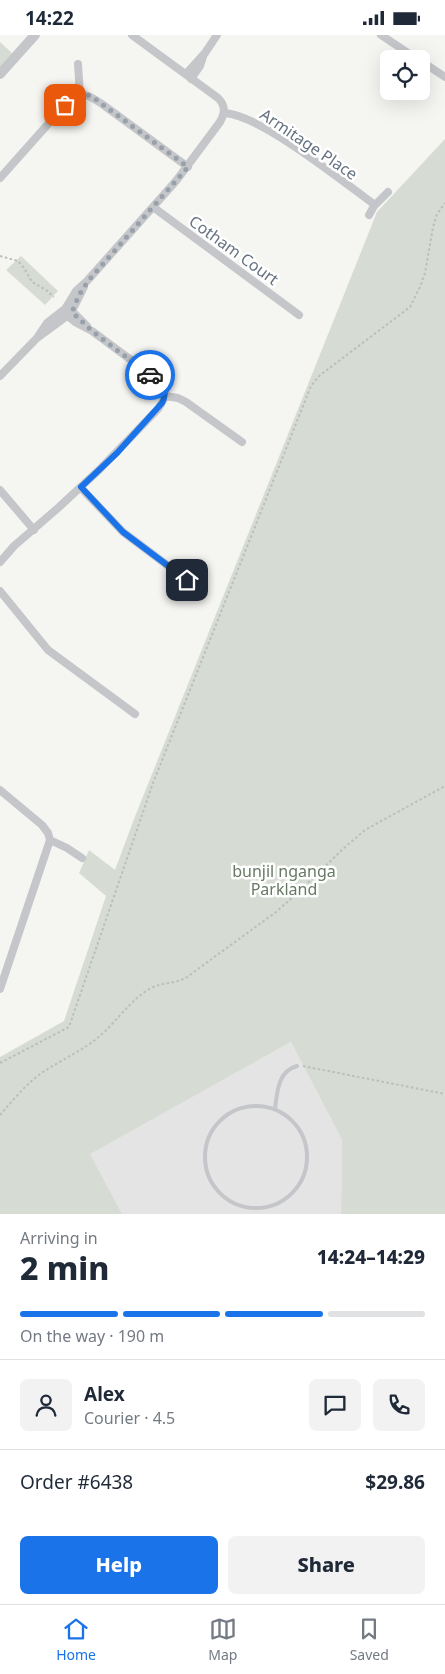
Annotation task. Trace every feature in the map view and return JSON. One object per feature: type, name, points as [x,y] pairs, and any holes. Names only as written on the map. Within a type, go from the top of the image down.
[{"type":"street","points":[[16,55],[26,35]]},
{"type":"street","points":[[0,74],[35,35]]},
{"type":"street","points":[[0,376],[37,338],[47,323],[68,312],[76,291],[88,281],[188,167],[220,122],[224,113],[224,105],[218,98],[132,35]]},
{"type":"street","points":[[189,77],[216,35]]},
{"type":"street","points":[[381,35],[404,50]]},
{"type":"street","points":[[78,64],[80,94]]},
{"type":"street","points":[[430,67],[445,77]]},
{"type":"street","points":[[0,178],[65,105],[80,94],[91,96],[188,167]]},
{"type":"street","name":"Armitage Place","points":[[224,113],[242,117],[276,136],[375,205]]},
{"type":"street","points":[[369,215],[375,205],[388,192]]},
{"type":"street","name":"Cotham Court","points":[[153,207],[299,315]]},
{"type":"street","points":[[0,554],[14,546],[34,530],[81,487],[144,424],[162,403],[165,396],[165,390],[158,380],[68,312]]},
{"type":"street","points":[[165,396],[178,398],[186,402],[242,442]]},
{"type":"street","points":[[81,487],[123,532],[187,580]]},
{"type":"street","points":[[0,489],[34,530]]},
{"type":"street","points":[[0,562],[14,546]]},
{"type":"street","points":[[0,585],[2,593],[48,650],[135,714]]},
{"type":"street","points":[[0,790],[42,825],[48,833],[50,840],[0,989]]},
{"type":"street","points":[[50,840],[82,858]]},
{"type":"lane","points":[[275,1109],[278,1089],[284,1074],[287,1070],[298,1066]]},
{"type":"lane","points":[[259,1106],[275,1109],[290,1119],[300,1132],[306,1148],[304,1173],[301,1181],[291,1194],[276,1204],[260,1208],[243,1206],[228,1199],[216,1188],[208,1173],[205,1157],[208,1140],[216,1126],[227,1115],[235,1111],[242,1108],[259,1106]]},
{"type":"path","points":[[0,1063],[69,1027],[153,783],[312,386],[319,376],[410,307],[420,287],[437,214],[445,203]]},
{"type":"path","points":[[0,256],[18,261],[34,284],[54,297]]},
{"type":"path","points":[[0,1115],[30,1083],[44,1072],[87,1047],[141,995],[156,986],[183,980],[188,977],[276,913],[365,830],[445,786]]},
{"type":"path","points":[[298,1066],[445,1094]]},
{"type":"shaded area","points":[[291,1042],[342,1140],[341,1214],[122,1214],[89,1154]]},
{"type":"green space","points":[[0,42],[12,53],[0,67]]},
{"type":"green space","name":"bunjil nganga Parkland","points":[[445,139],[445,1214],[341,1214],[342,1140],[291,1042],[90,1154],[122,1214],[0,1214],[0,1057],[64,1021],[106,896],[79,873],[89,850],[115,870],[377,212]]},
{"type":"green space","points":[[21,256],[58,291],[45,305],[6,270]]},
{"type":"way so far","points":[[65,105],[80,94],[91,96],[188,167],[88,281],[79,295],[72,312],[92,331],[150,375]]},
{"type":"route","points":[[150,375],[158,380],[165,390],[162,403],[117,453],[81,487],[123,532],[187,580]]}]
